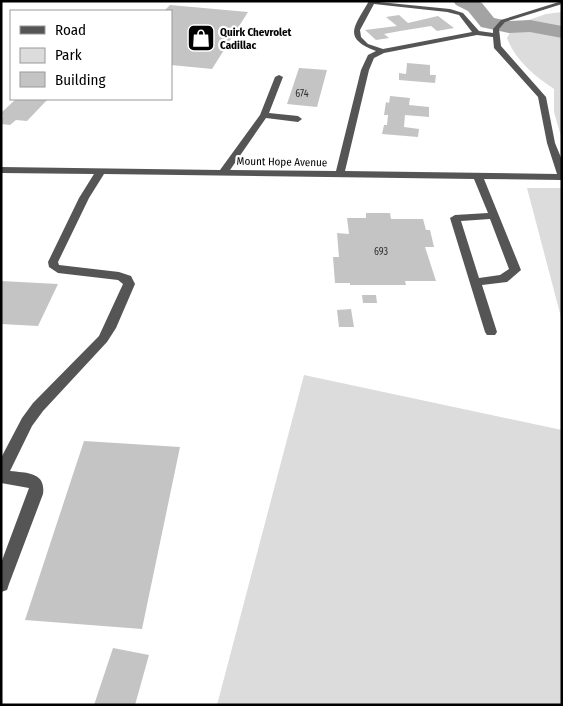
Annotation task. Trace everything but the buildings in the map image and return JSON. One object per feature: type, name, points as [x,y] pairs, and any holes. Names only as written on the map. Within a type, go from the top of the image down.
[{"type":"street","points":[[382,51],[366,45],[358,38],[357,30],[372,2],[448,10],[461,14],[477,33]]},
{"type":"street","points":[[562,2],[503,21],[496,32],[497,46],[542,97],[551,143],[562,175]]},
{"type":"street","points":[[340,174],[365,70],[371,57],[382,51],[477,33],[496,32]]},
{"type":"street","points":[[223,173],[264,115],[279,77]]},
{"type":"street","points":[[264,115],[298,119]]},
{"type":"street","name":"Mount Hope Avenue","points":[[1,170],[478,176],[562,175]]},
{"type":"street","points":[[1,584],[36,494],[37,485],[28,480],[1,474],[27,422],[38,407],[103,339],[110,328],[128,284],[127,279],[119,276],[58,270],[54,267],[53,262],[84,198],[101,172]]},
{"type":"street","points":[[475,282],[504,279],[515,270],[478,176]]},
{"type":"street","points":[[491,332],[455,218],[493,216]]},
{"type":"green space","points":[[562,12],[562,140],[554,112],[554,89],[526,67],[510,46],[507,38],[514,25],[546,14]]},
{"type":"green space","points":[[527,188],[562,188],[562,321]]},
{"type":"green space","points":[[304,375],[562,430],[562,705],[217,705]]},
{"type":"waterway","points":[[462,1],[475,7],[488,23],[509,27],[530,26],[562,32]]},
{"type":"place","name":"Quirk Chevrolet Cadillac","points":[[201,38]]}]
